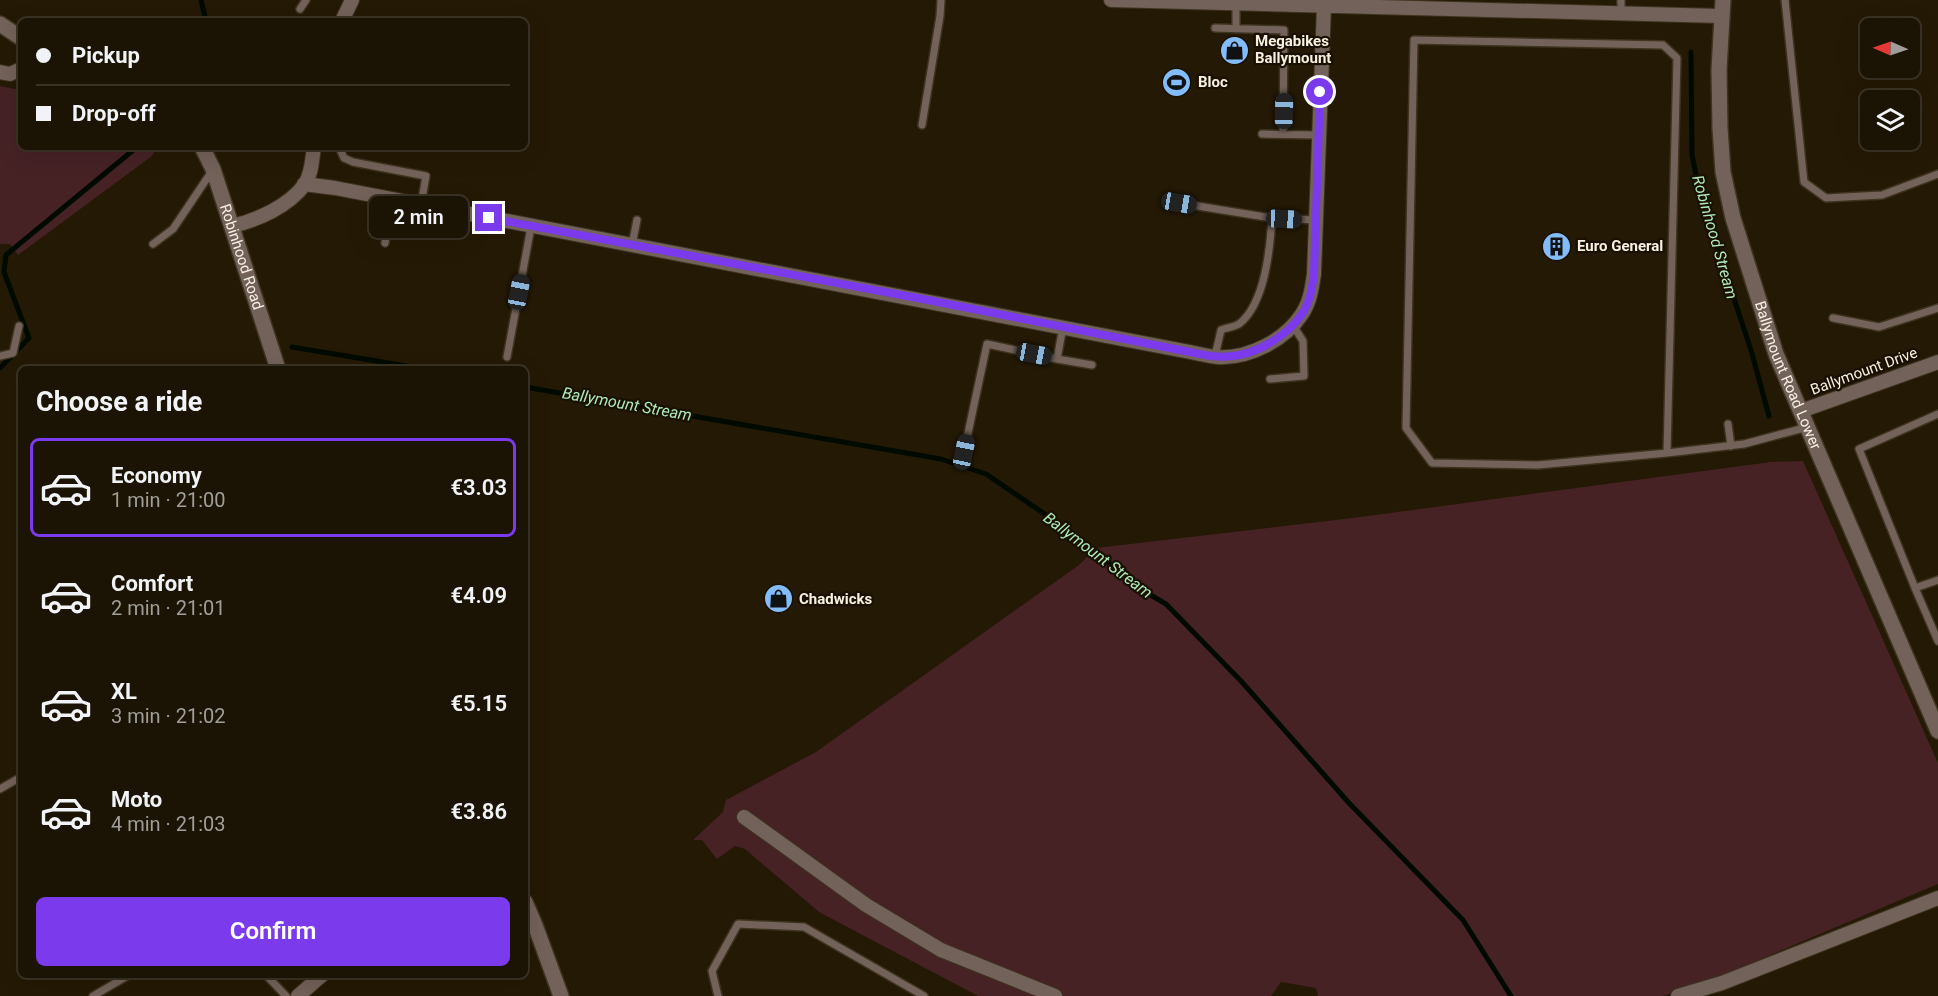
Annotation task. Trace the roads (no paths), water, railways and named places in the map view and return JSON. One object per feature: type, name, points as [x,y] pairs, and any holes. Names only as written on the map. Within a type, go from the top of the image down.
[{"type":"street","points":[[343,18],[352,0]]},
{"type":"street","points":[[1111,0],[1236,4],[1292,3],[1323,6],[1722,8]]},
{"type":"street","points":[[304,184],[335,188],[1215,356],[1233,356],[1260,348],[1272,341],[1301,315],[1311,295],[1314,274],[1323,6]]},
{"type":"street","name":"Ballymount Road Lower","points":[[1722,8],[1720,128],[1724,172],[1733,218],[1776,354],[1938,731]]},
{"type":"street","points":[[0,24],[18,36]]},
{"type":"street","points":[[0,72],[10,74],[18,70]]},
{"type":"street","name":"Robinhood Road","points":[[204,150],[213,169],[277,366]]},
{"type":"street","points":[[232,226],[264,216],[286,201],[304,184],[309,174],[313,150]]},
{"type":"street","name":"Ballymount Drive","points":[[1802,411],[1938,362]]},
{"type":"street","points":[[744,817],[866,905],[941,950],[1055,996]]},
{"type":"street","points":[[1678,996],[1722,983],[1938,898]]},
{"type":"street","points":[[528,909],[561,996]]},
{"type":"street","points":[[298,996],[319,978]]},
{"type":"lane","points":[[300,9],[306,0]]},
{"type":"lane","points":[[922,125],[941,0]]},
{"type":"lane","points":[[1785,0],[1804,182],[1826,198],[1882,195],[1938,174]]},
{"type":"lane","points":[[1236,4],[1236,29]]},
{"type":"lane","points":[[1215,28],[1284,30],[1283,134]]},
{"type":"lane","points":[[1667,453],[1677,58],[1663,45],[1413,40],[1406,428],[1432,463],[1538,465],[1667,453],[1731,446],[1808,427]]},
{"type":"lane","points":[[1262,134],[1319,135]]},
{"type":"lane","points":[[340,150],[344,158],[353,162],[426,176],[421,205]]},
{"type":"lane","points":[[153,244],[173,229],[213,169]]},
{"type":"lane","points":[[385,243],[393,199]]},
{"type":"lane","points":[[1179,203],[1272,218],[1316,220]]},
{"type":"lane","points":[[1215,356],[1221,330],[1238,325],[1250,311],[1261,288],[1270,246],[1272,218]]},
{"type":"lane","points":[[632,245],[637,220]]},
{"type":"lane","points":[[507,357],[531,227]]},
{"type":"lane","points":[[1833,318],[1879,327],[1938,308]]},
{"type":"lane","points":[[1270,379],[1304,376],[1303,341],[1292,324]]},
{"type":"lane","points":[[0,356],[13,353],[19,326]]},
{"type":"lane","points":[[1057,359],[1063,327]]},
{"type":"lane","points":[[964,452],[987,344],[1092,365]]},
{"type":"lane","points":[[1938,414],[1858,449],[1938,641]]},
{"type":"lane","points":[[1728,424],[1731,446]]},
{"type":"lane","points":[[1915,588],[1938,580]]},
{"type":"lane","points":[[0,789],[18,779]]},
{"type":"lane","points":[[718,996],[712,972],[738,924],[804,927],[924,996]]},
{"type":"lane","points":[[93,996],[124,978]]},
{"type":"lane","points":[[269,978],[286,996]]},
{"type":"waterway","points":[[201,0],[205,18]]},
{"type":"waterway","name":"Robinhood Stream","points":[[1691,52],[1692,155],[1701,199],[1751,350],[1769,416]]},
{"type":"waterway","points":[[0,368],[29,338],[4,272],[6,255],[133,150]]},
{"type":"waterway","name":"Ballymount Stream","points":[[292,347],[407,366]]},
{"type":"waterway","name":"Ballymount Stream","points":[[528,388],[941,459],[986,474],[1074,534],[1137,587],[1166,604],[1241,681],[1349,803],[1463,920],[1511,996]]},
{"type":"place","name":"Megabikes Ballymount","points":[[1234,50]]},
{"type":"place","name":"Bloc","points":[[1177,82]]},
{"type":"place","name":"Euro General","points":[[1556,246]]},
{"type":"place","name":"Chadwicks","points":[[778,599]]}]
